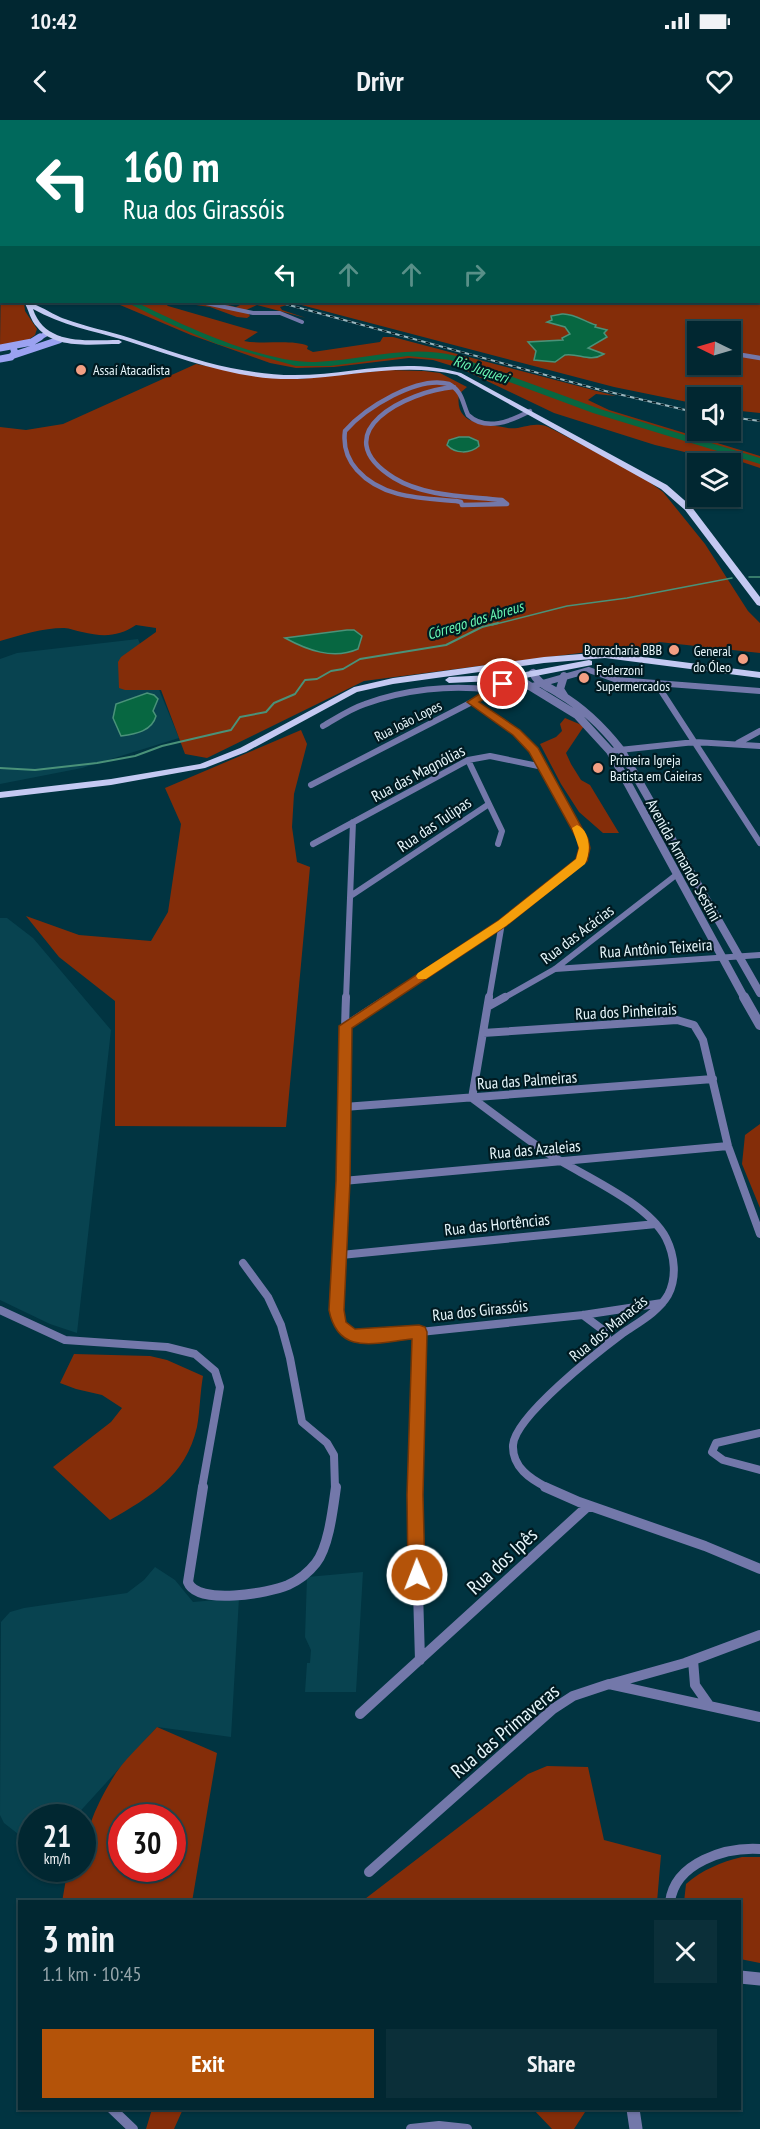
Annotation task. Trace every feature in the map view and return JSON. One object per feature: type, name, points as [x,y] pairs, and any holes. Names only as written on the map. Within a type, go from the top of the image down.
[{"type":"main road","points":[[28,303],[33,320],[46,334],[59,340]]},
{"type":"main road","points":[[30,303],[48,315],[135,343],[206,363],[272,376],[317,376],[406,367],[441,369],[471,378],[650,478],[675,495],[688,508],[758,599]]},
{"type":"main road","points":[[33,320],[48,315]]},
{"type":"main road","points":[[1,348],[32,342],[46,334]]},
{"type":"main road","points":[[97,341],[106,334]]},
{"type":"main road","points":[[0,359],[59,340],[135,343]]},
{"type":"main road","points":[[1,348],[13,350],[14,355]]},
{"type":"main road","points":[[0,795],[111,783],[202,766],[243,750],[354,690],[393,681],[513,663],[605,655],[760,675]]},
{"type":"main road","points":[[513,663],[505,670],[506,674],[515,677]]},
{"type":"main road","points":[[393,681],[515,677],[585,663],[624,663],[760,682]]},
{"type":"street","points":[[206,303],[252,313],[280,313],[302,322]]},
{"type":"street","points":[[741,355],[760,358]]},
{"type":"street","points":[[454,387],[426,390],[393,406],[378,418],[367,434],[368,451],[388,475],[406,484],[435,491],[502,500],[507,503],[504,506],[462,505],[460,501],[384,492],[373,486],[359,473],[345,450],[345,431],[361,415],[420,385],[441,382],[454,387],[462,396],[467,413],[475,420],[500,423],[530,411]]},
{"type":"street","points":[[529,687],[589,670],[617,680],[760,691]]},
{"type":"street","name":"Avenida Armando Sestini","points":[[532,673],[536,680],[594,717],[621,750],[760,993]]},
{"type":"street","points":[[564,676],[560,689],[565,697]]},
{"type":"street","name":"Avenida Armando Sestini","points":[[515,677],[583,719],[610,751],[675,875],[760,1025]]},
{"type":"street","name":"Rua João Lopes","points":[[311,785],[472,702],[515,677]]},
{"type":"street","points":[[656,683],[760,843]]},
{"type":"street","points":[[323,726],[364,704],[386,698],[466,687],[491,690]]},
{"type":"street","points":[[345,1026],[502,923],[574,868],[584,854],[582,839],[577,827],[527,742],[472,702]]},
{"type":"street","points":[[737,743],[760,731]]},
{"type":"street","points":[[610,751],[695,742],[760,746]]},
{"type":"street","name":"Rua das Magnólias","points":[[313,844],[468,760],[490,756],[543,767]]},
{"type":"street","name":"Rua das Tulipas","points":[[352,895],[489,804],[468,760]]},
{"type":"street","points":[[489,804],[502,831],[498,844]]},
{"type":"street","name":"Rua dos Girassóis","points":[[353,822],[352,895],[345,1026],[341,1255],[336,1310],[339,1324],[344,1331],[361,1337],[583,1315],[663,1303]]},
{"type":"street","name":"Rua das Acácias","points":[[489,1006],[555,969],[675,875]]},
{"type":"street","points":[[472,1098],[502,923]]},
{"type":"street","name":"Rua Antônio Teixeira","points":[[555,969],[760,955]]},
{"type":"street","name":"Rua dos Pinheirais","points":[[483,1033],[651,1021],[687,1022],[694,1025],[703,1040],[728,1146],[760,1234]]},
{"type":"street","name":"Rua das Palmeiras","points":[[344,1107],[712,1079]]},
{"type":"street","name":"Rua dos Manacás","points":[[472,1098],[558,1160],[656,1224],[669,1244],[675,1273],[671,1288],[663,1303],[610,1343],[535,1411],[516,1432],[513,1444],[514,1457],[521,1470],[529,1477],[588,1506],[736,1557],[760,1569]]},
{"type":"street","name":"Rua das Azaleias","points":[[343,1181],[728,1146]]},
{"type":"street","name":"Rua das Hortências","points":[[341,1255],[656,1224]]},
{"type":"street","points":[[0,1310],[65,1340],[167,1347],[195,1354],[215,1371],[220,1387],[187,1577],[189,1586],[196,1592],[218,1595],[263,1591],[286,1586],[315,1566],[321,1556],[336,1473],[336,1456],[330,1445],[306,1429],[302,1422],[295,1372],[276,1314],[269,1297],[243,1263]]},
{"type":"street","points":[[583,1315],[599,1325],[610,1343]]},
{"type":"street","points":[[419,1332],[415,1495],[420,1660]]},
{"type":"street","points":[[760,1433],[716,1443],[712,1452],[723,1460],[760,1470]]},
{"type":"street","name":"Rua dos Ipês","points":[[360,1714],[588,1506]]},
{"type":"street","points":[[609,1684],[693,1660],[760,1635]]},
{"type":"street","points":[[693,1660],[691,1671],[693,1682],[698,1692],[711,1706]]},
{"type":"street","points":[[609,1684],[760,1717]]},
{"type":"street","name":"Rua das Primaveras","points":[[369,1872],[553,1709],[573,1696],[609,1684]]},
{"type":"street","points":[[670,1900],[676,1883],[691,1869],[721,1852],[743,1848],[760,1849]]},
{"type":"street","points":[[741,1977],[760,1979]]},
{"type":"street","points":[[113,2110],[133,2129]]},
{"type":"street","points":[[633,2110],[636,2129]]},
{"type":"street","points":[[411,2129],[439,2126],[467,2129]]},
{"type":"shaded area","points":[[1,303],[24,303],[25,311],[37,329],[35,335],[28,340],[0,345]]},
{"type":"shaded area","points":[[115,303],[164,303],[258,332],[244,341],[301,344],[308,346],[307,349],[313,352],[380,342],[383,337],[393,337],[616,396],[596,394],[588,400],[609,410],[687,434],[687,441],[711,441],[760,456],[760,468],[741,462],[741,453],[689,453],[655,445],[554,413],[462,369],[433,360],[409,358],[334,367],[296,368],[270,363],[191,335]]},
{"type":"shaded area","points":[[182,303],[220,303],[236,307],[244,303],[278,303],[287,305],[280,307],[282,310],[306,318],[257,305],[246,310],[250,316],[247,318],[237,317],[210,307]]},
{"type":"shaded area","points":[[294,303],[760,303],[760,413],[741,411],[741,387],[687,387],[687,402],[614,387]]},
{"type":"shaded area","points":[[562,314],[575,316],[596,325],[595,327],[607,330],[604,333],[607,337],[588,348],[604,354],[594,358],[565,355],[555,362],[534,360],[536,351],[528,342],[563,340],[562,338],[570,334],[565,327],[547,322],[552,320],[551,316]]},
{"type":"shaded area","points":[[196,364],[259,376],[299,379],[388,370],[440,373],[467,387],[459,394],[459,405],[461,413],[473,421],[512,428],[537,425],[551,428],[641,476],[663,492],[705,544],[748,611],[760,623],[760,653],[659,642],[648,653],[588,652],[364,681],[207,758],[185,754],[161,690],[119,688],[118,662],[121,657],[156,632],[156,628],[136,625],[117,634],[104,635],[56,628],[0,641],[0,427],[26,430],[63,424]]},
{"type":"shaded area","points":[[469,437],[478,441],[479,446],[463,452],[447,445],[449,440]]},
{"type":"shaded area","points":[[354,630],[362,636],[358,649],[339,654],[311,650],[285,638]]},
{"type":"shaded area","points":[[138,639],[179,738],[82,768],[0,784],[0,659],[17,653]]},
{"type":"shaded area","points":[[147,693],[158,699],[153,711],[156,716],[154,721],[143,731],[121,736],[113,718],[116,704]]},
{"type":"shaded area","points":[[565,718],[584,726],[566,753],[571,764],[581,780],[590,785],[619,833],[603,833],[579,812],[540,744],[556,737],[562,731],[560,724]]},
{"type":"shaded area","points":[[301,730],[307,744],[294,794],[292,827],[297,862],[310,867],[286,1127],[115,1126],[115,1001],[59,957],[26,916],[79,935],[151,941],[168,912],[181,824],[165,788]]},
{"type":"shaded area","points":[[0,918],[7,918],[33,938],[111,1030],[77,1333],[50,1324],[0,1300]]},
{"type":"shaded area","points":[[760,1124],[760,1208],[742,1164],[745,1135]]},
{"type":"shaded area","points":[[74,1354],[150,1356],[167,1360],[203,1376],[197,1427],[184,1459],[175,1472],[152,1493],[110,1520],[53,1467],[111,1422],[122,1408],[102,1395],[60,1383]]},
{"type":"shaded area","points":[[155,1567],[175,1580],[193,1602],[239,1598],[231,1737],[157,1727],[87,1804],[18,1804],[18,1834],[4,1823],[0,1815],[1,1622],[10,1612],[24,1608],[127,1593],[144,1580]]},
{"type":"shaded area","points":[[363,1572],[356,1692],[305,1692],[307,1663],[310,1663],[311,1650],[305,1637],[307,1577]]},
{"type":"shaded area","points":[[157,1727],[217,1753],[192,1900],[62,1900],[65,1882],[96,1882],[96,1810],[121,1767]]},
{"type":"shaded area","points":[[547,1766],[588,1767],[604,1840],[661,1855],[657,1900],[364,1900],[528,1774]]},
{"type":"shaded area","points":[[742,1857],[760,1857],[760,1963],[741,1959],[741,1900],[684,1900],[686,1884],[712,1867]]},
{"type":"shaded area","points":[[152,2110],[183,2110],[174,2129],[146,2129]]},
{"type":"shaded area","points":[[534,2110],[586,2110],[574,2129],[552,2129]]},
{"type":"waterway","name":"Rio Juqueri","points":[[132,303],[220,342],[296,364],[330,364],[408,353],[453,358],[543,393],[760,461]]},
{"type":"waterway","name":"Córrego dos Abreus","points":[[749,577],[760,577]]},
{"type":"waterway","name":"Córrego dos Abreus","points":[[492,625],[567,606],[627,598],[732,578]]},
{"type":"waterway","name":"Córrego dos Abreus","points":[[0,768],[35,770],[97,763],[135,756],[162,746],[231,730],[240,717],[266,712],[274,703],[295,694],[305,680],[317,679],[331,671],[343,669],[360,659],[446,645],[482,627],[498,623]]},
{"type":"railway","points":[[282,303],[597,389],[687,410]]},
{"type":"railway","points":[[741,418],[760,421]]},
{"type":"slow traffic","points":[[422,976],[502,923],[574,868],[584,854],[582,839],[577,828]]},
{"type":"place","name":"Assaí Atacadista","points":[[81,370]]},
{"type":"place","name":"Borracharia BBB","points":[[674,650]]},
{"type":"place","name":"General do Óleo","points":[[743,659]]},
{"type":"place","name":"Federzoni Supermercados","points":[[584,678]]},
{"type":"place","name":"Primeira Igreja Batista em Caieiras","points":[[598,768]]},
{"type":"route","points":[[417,1575],[415,1495],[419,1332],[353,1336],[344,1331],[339,1324],[336,1310],[341,1255],[345,1026],[502,923],[581,861],[584,848],[577,827],[534,750],[516,733],[472,702],[503,684]]}]
